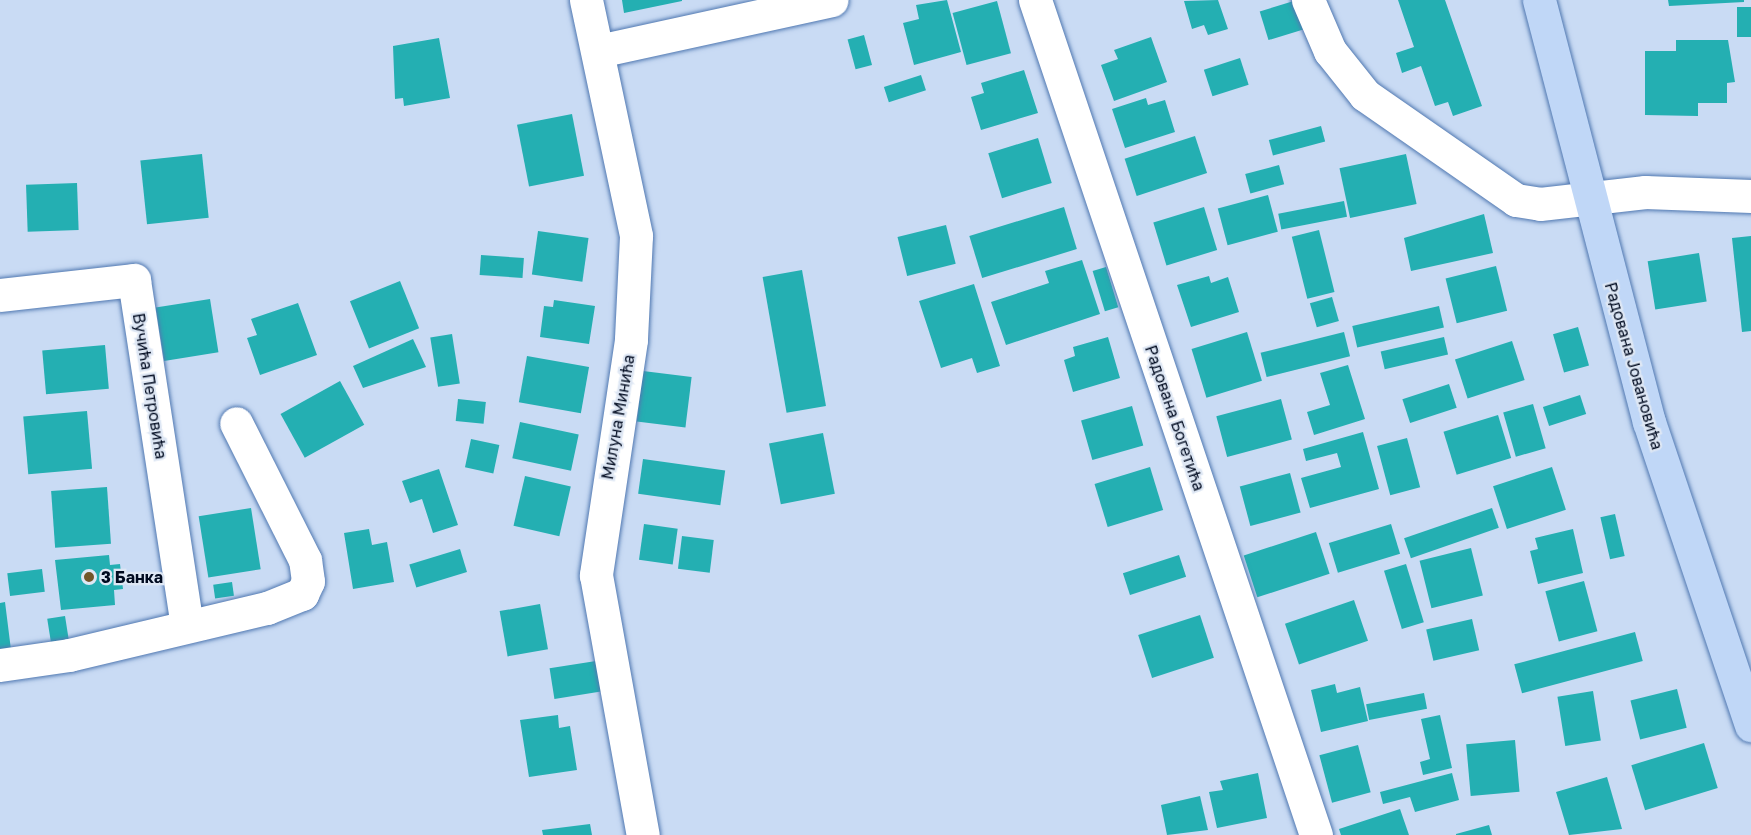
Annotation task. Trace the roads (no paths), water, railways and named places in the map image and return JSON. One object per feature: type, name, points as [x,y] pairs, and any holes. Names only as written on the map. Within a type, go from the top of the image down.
[{"type":"main road","name":"Радована Јовановића","points":[[1539,0],[1649,422],[1751,725]]},
{"type":"street","name":"Милуна Минића","points":[[586,0],[631,207],[637,272],[596,574],[643,835]]},
{"type":"street","points":[[598,51],[831,0]]},
{"type":"street","name":"Радована Богетића","points":[[1035,0],[1316,835]]},
{"type":"street","points":[[1308,0],[1330,51],[1365,94],[1493,187],[1516,200],[1540,204],[1645,192],[1751,196]]},
{"type":"street","name":"Вучића Петровића","points":[[0,295],[134,280],[187,625]]},
{"type":"street","points":[[0,665],[69,655],[291,600],[308,581],[304,560],[236,423]]},
{"type":"place","name":"3 Банка","points":[[89,577]]}]
